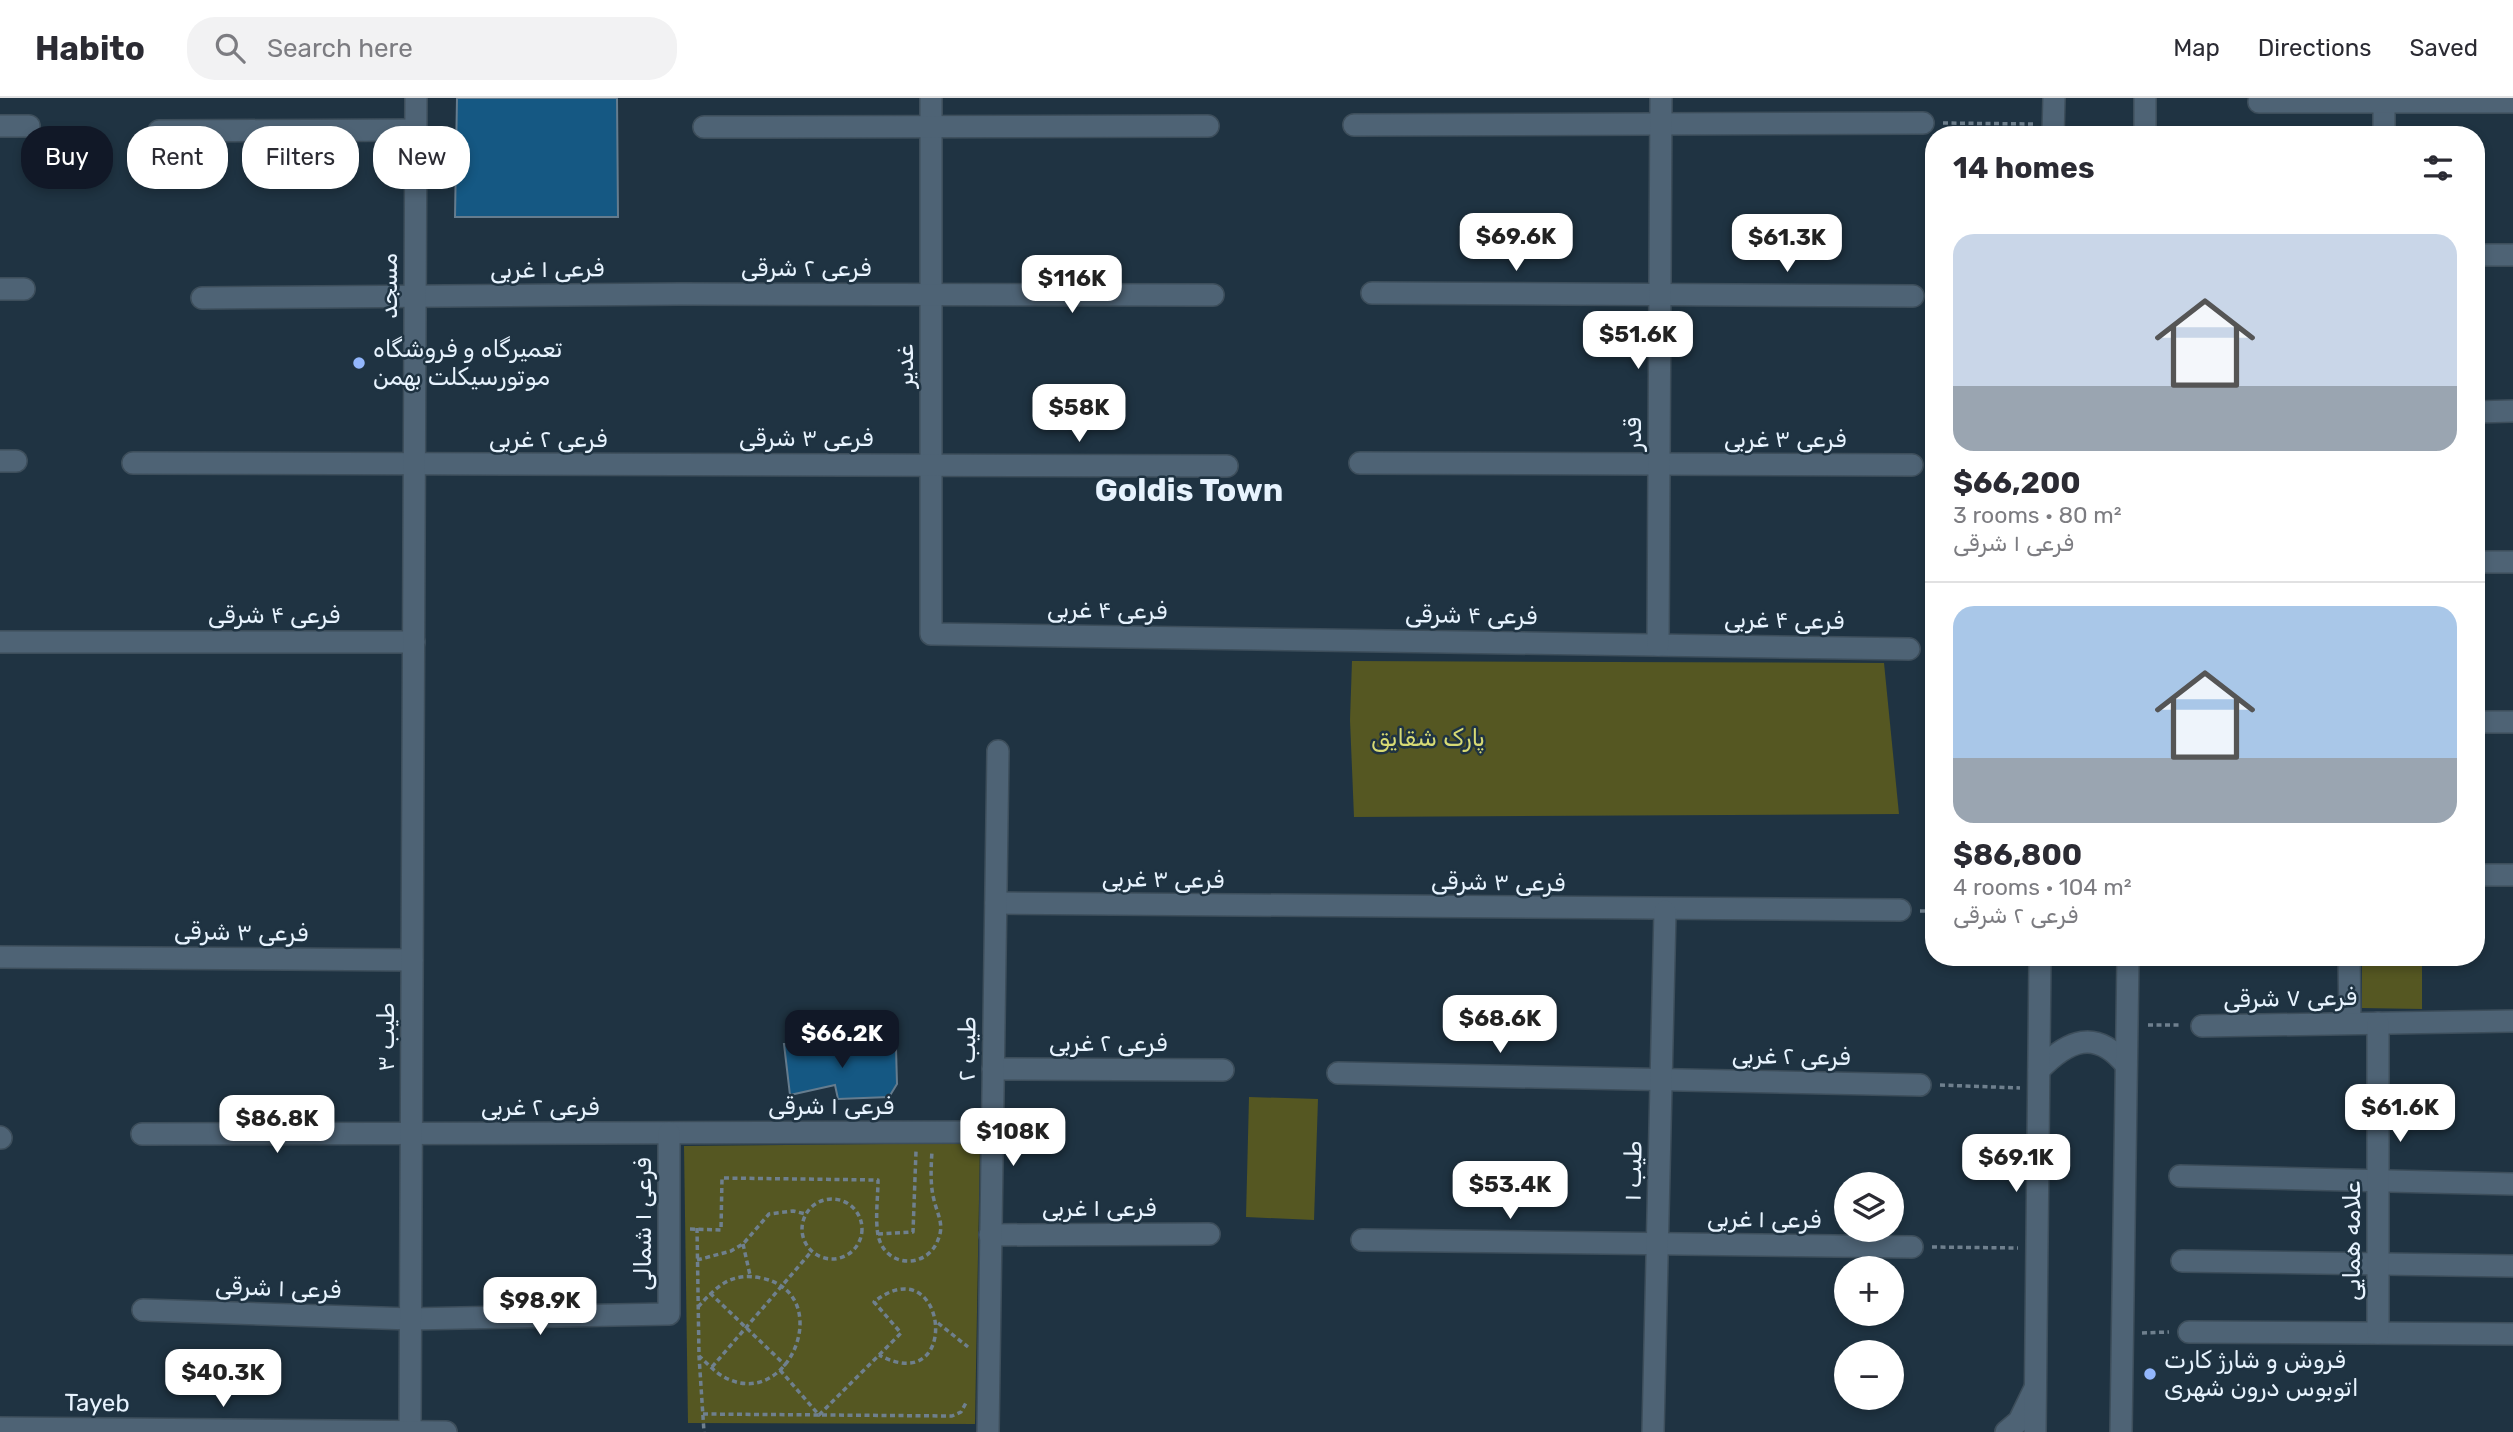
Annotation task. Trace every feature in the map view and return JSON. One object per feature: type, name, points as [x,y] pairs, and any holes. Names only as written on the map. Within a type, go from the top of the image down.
[{"type":"street","name":"مسجد","points":[[416,98],[416,126]]},
{"type":"street","name":"غدیر","points":[[931,634],[932,98]]},
{"type":"street","name":"قدر","points":[[1658,645],[1661,98]]},
{"type":"street","points":[[2053,98],[2053,126]]},
{"type":"street","points":[[2145,126],[2146,98]]},
{"type":"street","points":[[2259,102],[2384,99],[2513,102]]},
{"type":"street","points":[[2384,99],[2384,126]]},
{"type":"street","points":[[1354,125],[1923,123]]},
{"type":"street","points":[[704,127],[931,124],[1208,126]]},
{"type":"street","points":[[0,126],[21,126]]},
{"type":"street","points":[[228,131],[373,130]]},
{"type":"street","name":"مسجد","points":[[414,642],[416,189]]},
{"type":"street","points":[[2485,255],[2508,255]]},
{"type":"street","points":[[0,289],[24,289]]},
{"type":"street","points":[[1372,293],[1913,296]]},
{"type":"street","name":"فرعی ۲ شرقی","points":[[681,294],[931,294]]},
{"type":"street","name":"فرعی ۱ غربی","points":[[415,297],[681,294]]},
{"type":"street","points":[[931,294],[1213,295]]},
{"type":"street","points":[[202,298],[415,297]]},
{"type":"street","points":[[2485,412],[2513,411]]},
{"type":"street","points":[[133,463],[415,465]]},
{"type":"street","points":[[1360,463],[1659,464]]},
{"type":"street","points":[[931,464],[1227,466]]},
{"type":"street","name":"فرعی ۳ شرقی","points":[[681,466],[931,464]]},
{"type":"street","name":"فرعی ۳ غربی","points":[[1659,464],[1912,466]]},
{"type":"street","name":"فرعی ۲ غربی","points":[[415,465],[681,466]]},
{"type":"street","points":[[2485,562],[2513,562]]},
{"type":"street","name":"فرعی ۴ غربی","points":[[931,634],[1283,638]]},
{"type":"street","name":"فرعی ۴ شرقی","points":[[1283,638],[1658,645]]},
{"type":"street","name":"فرعی ۴ شرقی","points":[[0,642],[414,642]]},
{"type":"street","name":"طیب ۳","points":[[410,1432],[414,642]]},
{"type":"street","name":"فرعی ۴ غربی","points":[[1658,645],[1909,649]]},
{"type":"street","points":[[2485,722],[2513,722]]},
{"type":"street","name":"طیب ۲","points":[[988,1432],[998,751]]},
{"type":"street","points":[[2485,875],[2513,875]]},
{"type":"street","name":"فرعی ۳ غربی","points":[[996,903],[1331,907]]},
{"type":"street","name":"فرعی ۳ شرقی","points":[[1331,907],[1665,911]]},
{"type":"street","points":[[1665,911],[1900,910]]},
{"type":"street","name":"طیب ۱","points":[[1653,1432],[1665,911]]},
{"type":"street","name":"فرعی ۳ شرقی","points":[[0,957],[412,960]]},
{"type":"street","points":[[2035,1432],[2040,966]]},
{"type":"street","points":[[2121,1432],[2128,966]]},
{"type":"street","points":[[2349,966],[2350,1023]]},
{"type":"street","name":"فرعی ۷ شرقی","points":[[2202,1026],[2513,1021]]},
{"type":"street","name":"علامه همایی","points":[[2378,1023],[2378,1334]]},
{"type":"street","points":[[2038,1079],[2059,1049],[2074,1043],[2094,1042],[2113,1049],[2126,1065]]},
{"type":"street","name":"فرعی ۲ غربی","points":[[993,1069],[1223,1070]]},
{"type":"street","points":[[1338,1073],[1661,1080]]},
{"type":"street","name":"فرعی ۲ غربی","points":[[1661,1080],[1920,1085]]},
{"type":"street","name":"فرعی ۱ شرقی","points":[[669,1133],[992,1132]]},
{"type":"street","name":"فرعی ۲ غربی","points":[[412,1134],[669,1133]]},
{"type":"street","name":"فرعی ۱ شمالی","points":[[411,1319],[669,1314],[669,1133]]},
{"type":"street","points":[[142,1135],[412,1134]]},
{"type":"street","points":[[2180,1176],[2513,1184]]},
{"type":"street","name":"فرعی ۱ غربی","points":[[990,1235],[1209,1234]]},
{"type":"street","points":[[1362,1240],[1658,1244]]},
{"type":"street","name":"فرعی ۱ غربی","points":[[1658,1244],[1912,1247]]},
{"type":"street","points":[[2182,1261],[2513,1266]]},
{"type":"street","name":"فرعی ۱ شرقی","points":[[143,1310],[411,1319]]},
{"type":"street","points":[[2189,1332],[2513,1334]]},
{"type":"street","points":[[2006,1432],[2019,1421],[2035,1388]]},
{"type":"street","name":"Tayeb","points":[[0,1428],[446,1432]]},
{"type":"path","points":[[1923,123],[1979,126]]},
{"type":"path","points":[[2126,1025],[2202,1026]]},
{"type":"path","points":[[1920,1085],[2038,1079]]},
{"type":"path","points":[[878,1234],[912,1232],[916,1149],[944,1149]]},
{"type":"path","points":[[704,1432],[699,1356],[697,1228],[720,1230],[722,1178],[878,1180],[878,1234],[890,1256],[909,1263],[923,1259],[933,1251],[940,1235],[932,1186],[932,1149]]},
{"type":"path","points":[[841,1200],[857,1211],[863,1230],[856,1248],[839,1259],[829,1260],[811,1251],[802,1234],[806,1214],[821,1201],[841,1200]]},
{"type":"path","points":[[698,1260],[731,1251],[743,1244],[769,1214],[793,1211],[806,1214]]},
{"type":"path","points":[[743,1244],[750,1275]]},
{"type":"path","points":[[1912,1247],[2037,1248]]},
{"type":"path","points":[[712,1367],[811,1251]]},
{"type":"path","points":[[698,1307],[716,1285],[732,1278],[750,1275],[767,1279],[782,1288],[794,1301],[801,1326],[796,1352],[786,1366],[755,1381],[737,1381],[699,1356]]},
{"type":"path","points":[[818,1415],[901,1333],[874,1302],[884,1295],[907,1291],[918,1294],[934,1311],[938,1323],[968,1348],[968,1334]]},
{"type":"path","points":[[710,1293],[786,1366]]},
{"type":"path","points":[[879,1355],[889,1361],[913,1361],[932,1346],[938,1323]]},
{"type":"path","points":[[2121,1334],[2189,1332]]},
{"type":"path","points":[[780,1370],[818,1415]]},
{"type":"path","points":[[703,1415],[952,1416],[961,1412],[967,1403],[967,1389]]},
{"type":"green space","name":"پارک شقایق","points":[[1352,661],[1884,663],[1899,814],[1354,817],[1350,720]]},
{"type":"green space","points":[[2362,966],[2422,966],[2422,1009],[2362,1008]]},
{"type":"green space","points":[[1249,1097],[1318,1099],[1314,1220],[1246,1217]]},
{"type":"green space","points":[[980,1143],[975,1424],[688,1423],[684,1146]]},
{"type":"building","points":[[457,98],[617,98],[618,217],[455,217],[455,189],[470,189],[470,126],[457,126]]},
{"type":"building","points":[[784,1044],[896,1048],[897,1084],[889,1097],[838,1099],[835,1085],[790,1095]]},
{"type":"place","name":"تعمیرگاه و فروشگاه موتورسیکلت بهمن","points":[[359,363]]},
{"type":"place","name":"فروش و شارژ کارت اتوبوس درون شهری","points":[[2150,1374]]},
{"type":"district","name":"Goldis Town","points":[[1189,490]]}]
